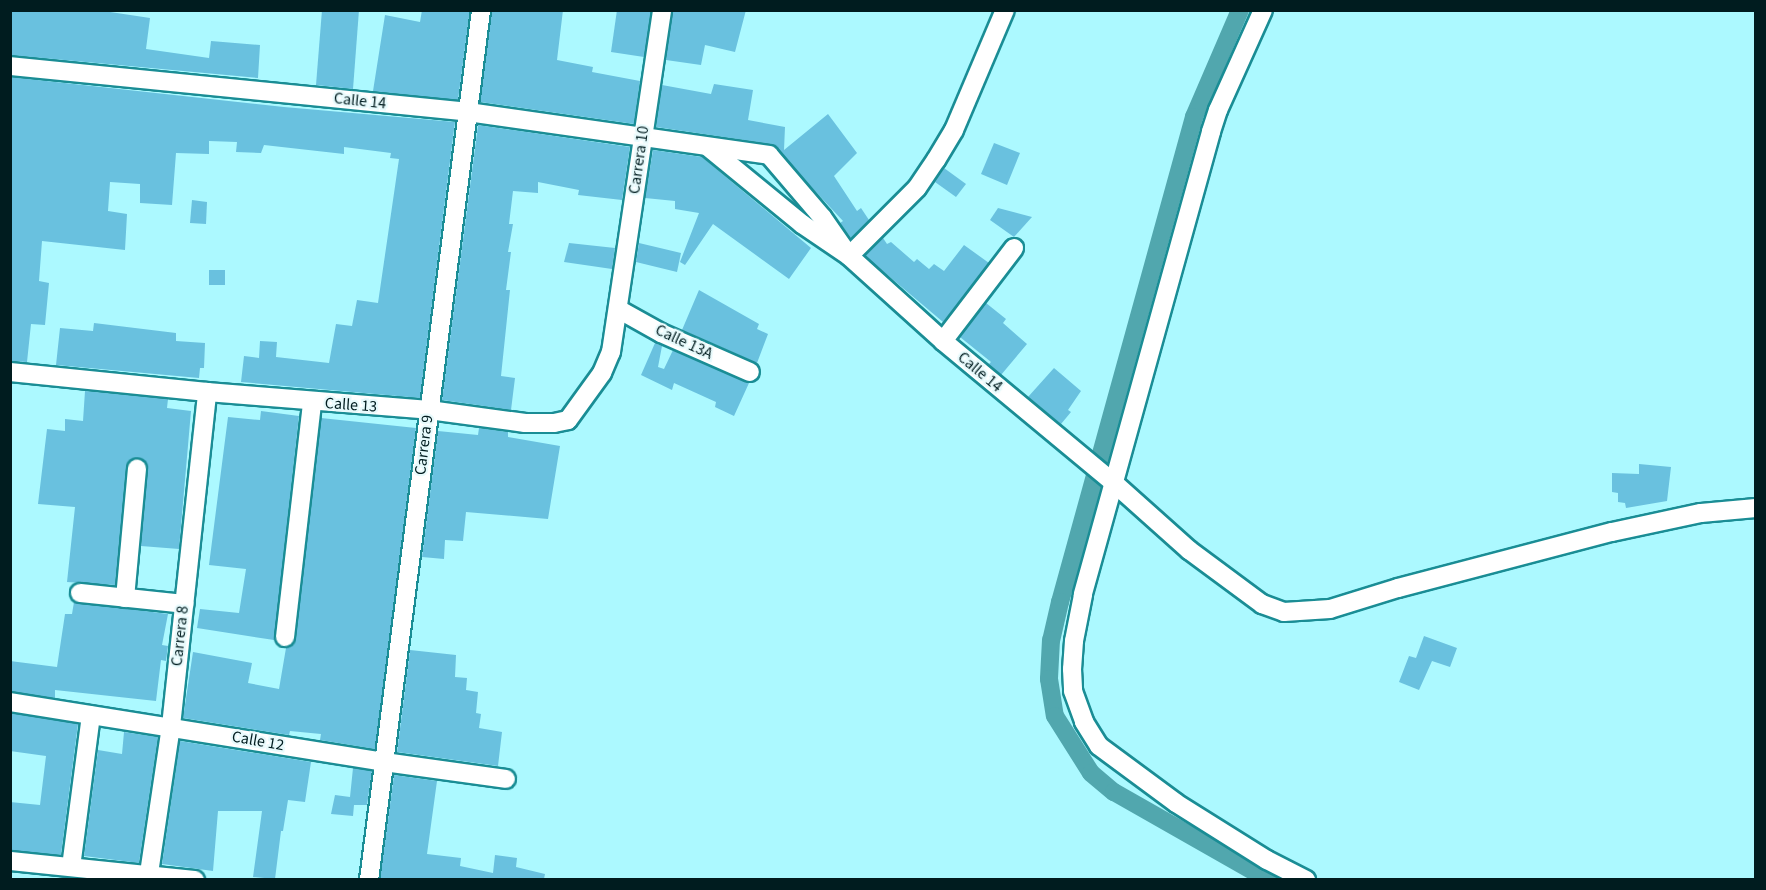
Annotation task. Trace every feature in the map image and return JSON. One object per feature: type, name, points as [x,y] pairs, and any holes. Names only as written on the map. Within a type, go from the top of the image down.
[{"type":"street","name":"Carrera 9","points":[[369,879],[481,10]]},
{"type":"street","name":"Carrera 10","points":[[618,309],[662,10]]},
{"type":"street","points":[[849,256],[917,188],[936,160],[954,130],[1005,10]]},
{"type":"street","points":[[1263,10],[1218,110],[1114,483],[1074,641],[1073,691],[1084,722],[1100,746],[1125,767],[1257,853],[1306,879]]},
{"type":"street","name":"Calle 14","points":[[10,66],[468,112],[769,155],[822,217],[849,256]]},
{"type":"street","name":"Calle 14","points":[[708,147],[802,224],[849,256],[943,341],[1114,483],[1189,550],[1262,604],[1284,612],[1330,609],[1398,588],[1612,532],[1701,513],[1755,508]]},
{"type":"street","points":[[943,341],[1014,248]]},
{"type":"street","name":"Calle 13","points":[[10,372],[312,402],[429,410],[525,423],[554,423],[568,420],[602,373],[611,352],[618,309]]},
{"type":"street","name":"Calle 13A","points":[[618,309],[661,333],[750,372]]},
{"type":"street","name":"Carrera 8","points":[[149,877],[171,726],[207,392]]},
{"type":"street","points":[[285,637],[312,402]]},
{"type":"street","points":[[126,598],[136,470]]},
{"type":"street","points":[[80,593],[184,604]]},
{"type":"street","name":"Calle 12","points":[[10,702],[91,716],[171,726],[384,762],[506,779]]},
{"type":"street","points":[[71,867],[91,716]]},
{"type":"street","points":[[10,861],[30,871],[71,867],[149,877],[195,879]]},
{"type":"building","points":[[10,10],[97,10],[150,18],[146,49],[209,58],[211,41],[260,45],[258,78],[10,55]]},
{"type":"building","points":[[322,10],[359,10],[353,89],[316,85]]},
{"type":"building","points":[[422,10],[470,10],[458,100],[373,91],[385,15],[420,22]]},
{"type":"building","points":[[492,10],[563,10],[557,60],[593,67],[592,72],[640,81],[634,124],[480,102]]},
{"type":"building","points":[[617,10],[651,10],[644,57],[611,52]]},
{"type":"building","points":[[673,10],[746,10],[735,52],[705,45],[701,65],[666,60]]},
{"type":"building","points":[[10,77],[284,107],[455,122],[420,398],[241,382],[244,356],[259,358],[260,341],[277,342],[276,357],[329,363],[336,324],[352,326],[357,300],[378,303],[399,159],[390,158],[391,153],[344,147],[344,154],[264,145],[261,153],[236,152],[237,142],[209,141],[209,154],[176,153],[172,205],[140,203],[140,184],[110,182],[108,211],[127,214],[125,250],[42,241],[39,281],[49,283],[45,325],[31,324],[27,362],[10,361]]},
{"type":"building","points":[[714,84],[753,90],[748,120],[785,127],[784,150],[828,114],[857,153],[834,176],[857,211],[861,208],[869,220],[851,238],[840,223],[843,221],[771,144],[656,127],[662,85],[711,94]]},
{"type":"building","points":[[478,125],[630,147],[622,200],[578,195],[579,190],[538,182],[538,193],[513,191],[509,224],[513,224],[508,252],[511,252],[506,290],[510,290],[501,376],[515,378],[511,410],[442,400]]},
{"type":"building","points":[[994,143],[1020,153],[1007,185],[981,174]]},
{"type":"building","points":[[653,150],[702,157],[811,248],[789,279],[713,224],[685,265],[680,262],[699,213],[675,209],[675,201],[645,198]]},
{"type":"building","points":[[944,168],[966,184],[956,197],[935,182]]},
{"type":"building","points":[[192,200],[207,202],[206,224],[190,223]]},
{"type":"building","points":[[998,208],[1032,217],[1014,237],[990,220]]},
{"type":"building","points":[[883,238],[887,244],[891,242],[914,262],[917,259],[929,269],[934,264],[944,271],[964,245],[989,263],[943,322],[865,256]]},
{"type":"building","points":[[569,243],[615,248],[612,269],[564,262]]},
{"type":"building","points":[[639,243],[681,253],[677,272],[636,262]]},
{"type":"building","points":[[209,270],[225,270],[225,285],[209,285]]},
{"type":"building","points":[[699,290],[759,324],[757,329],[768,334],[757,363],[682,330]]},
{"type":"building","points":[[986,303],[1006,319],[1003,323],[1027,344],[1001,375],[989,364],[991,362],[960,337]]},
{"type":"building","points":[[94,323],[176,333],[176,341],[205,343],[204,368],[200,368],[199,378],[56,365],[60,328],[93,331]]},
{"type":"building","points":[[655,343],[662,346],[658,367],[664,369],[673,350],[749,383],[734,416],[715,407],[716,402],[674,383],[672,390],[641,375]]},
{"type":"building","points":[[1054,368],[1081,391],[1068,410],[1071,412],[1061,424],[1028,397]]},
{"type":"building","points":[[85,391],[168,399],[167,408],[191,411],[179,549],[141,546],[148,469],[143,460],[132,459],[126,468],[115,585],[67,582],[75,507],[38,504],[47,429],[65,431],[65,419],[83,421]]},
{"type":"building","points":[[261,411],[299,416],[274,640],[197,628],[200,609],[239,613],[246,569],[209,565],[228,417],[260,420]]},
{"type":"building","points":[[321,418],[416,428],[375,749],[320,740],[321,734],[290,731],[289,735],[183,718],[193,652],[252,663],[248,683],[279,689],[286,648],[294,644],[296,638]]},
{"type":"building","points":[[479,428],[508,432],[508,437],[560,446],[548,519],[466,512],[463,541],[445,540],[444,559],[422,557],[438,431],[478,435]]},
{"type":"building","points":[[1639,464],[1671,467],[1667,501],[1626,508],[1625,503],[1618,502],[1618,493],[1612,492],[1612,473],[1639,474]]},
{"type":"building","points":[[74,602],[168,614],[162,645],[168,646],[166,661],[161,660],[156,701],[55,690],[55,698],[10,691],[10,661],[57,667],[65,614],[72,614]]},
{"type":"building","points":[[1424,636],[1457,648],[1450,667],[1432,661],[1419,690],[1399,682],[1409,656],[1416,658]]},
{"type":"building","points":[[410,650],[456,655],[455,677],[467,678],[466,690],[478,692],[476,713],[481,714],[479,728],[502,732],[498,766],[397,752]]},
{"type":"building","points":[[10,713],[78,724],[61,855],[10,850],[10,802],[40,805],[46,756],[10,751]]},
{"type":"building","points":[[124,732],[158,737],[139,863],[84,856],[98,750],[122,754]]},
{"type":"building","points":[[180,741],[311,762],[305,802],[288,800],[283,831],[281,831],[275,879],[253,877],[262,811],[218,811],[213,871],[162,864]]},
{"type":"building","points":[[353,768],[372,771],[367,805],[354,805],[353,816],[331,814],[335,795],[350,797]]},
{"type":"building","points":[[394,775],[437,781],[427,854],[461,858],[460,866],[493,873],[495,855],[517,858],[516,867],[545,874],[544,879],[380,879]]},
{"type":"waterway","points":[[1240,10],[1194,117],[1060,602],[1051,640],[1049,679],[1055,716],[1091,773],[1114,792],[1269,880]]}]
